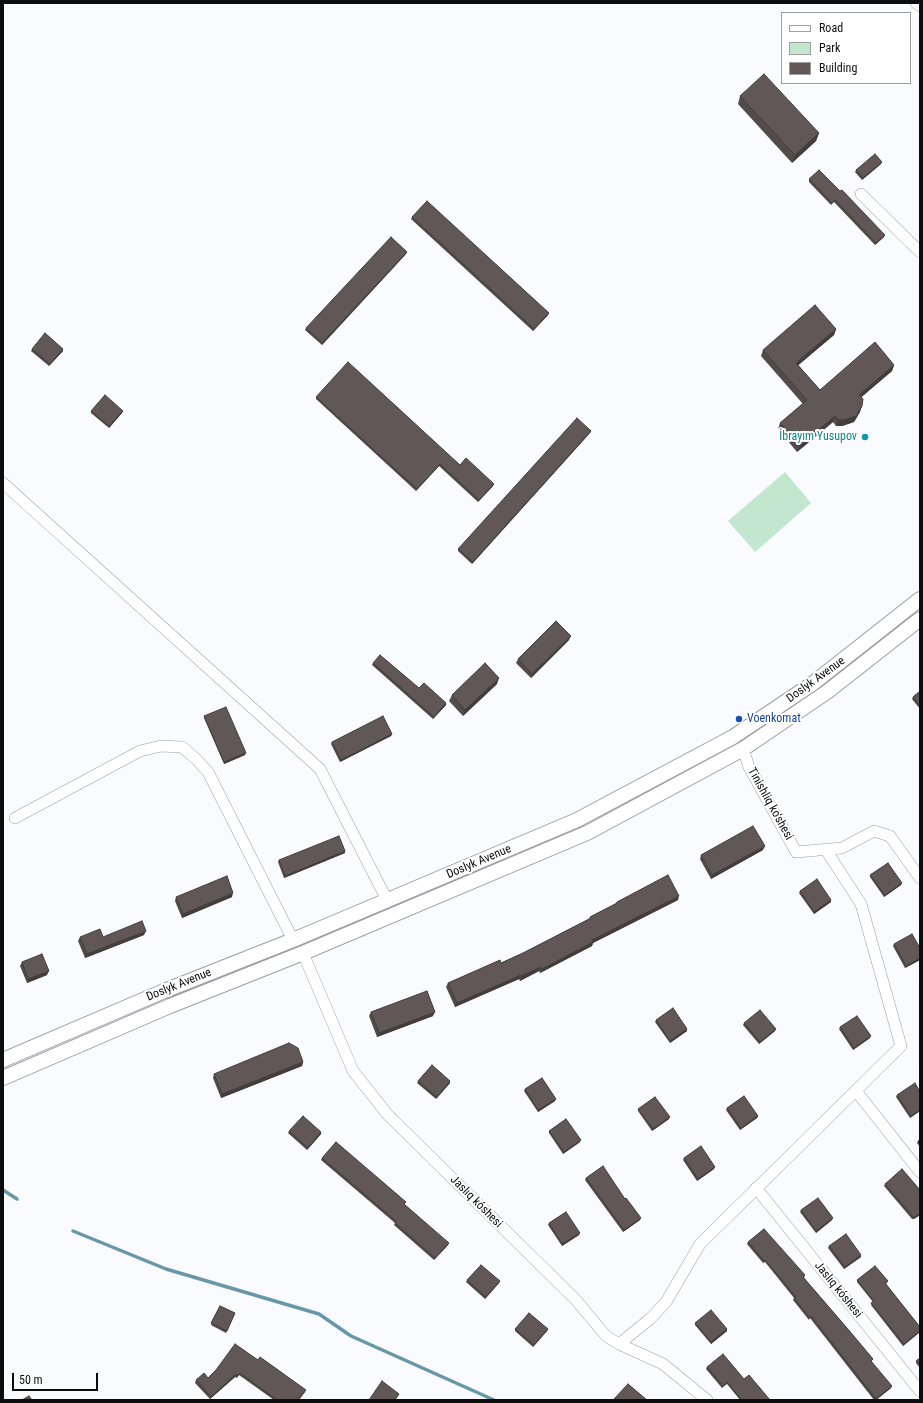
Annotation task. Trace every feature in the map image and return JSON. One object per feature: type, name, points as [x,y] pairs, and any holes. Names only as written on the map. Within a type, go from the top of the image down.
[{"type":"main road","name":"Doslyk Avenue","points":[[3,1060],[164,990],[293,940],[577,820],[733,736],[812,684],[920,599]]},
{"type":"main road","name":"Doslyk Avenue","points":[[3,1078],[170,1006],[303,953],[587,833],[743,749],[827,692],[920,619]]},
{"type":"main road","points":[[164,990],[170,1006]]},
{"type":"street","points":[[916,3],[920,6]]},
{"type":"street","points":[[861,194],[920,252]]},
{"type":"street","points":[[3,483],[320,769],[388,900]]},
{"type":"street","points":[[15,818],[140,751],[161,746],[182,747],[208,772],[293,940]]},
{"type":"street","name":"Tinishliq ko'shesi","points":[[743,749],[749,768],[796,852],[842,848],[874,831],[890,836],[920,878]]},
{"type":"street","points":[[619,1344],[650,1319],[666,1302],[700,1244],[901,1046],[860,904],[826,850]]},
{"type":"street","name":"Jaslıq kóshesi","points":[[303,953],[353,1071],[388,1115],[576,1300],[606,1336],[619,1344],[663,1364],[707,1400]]},
{"type":"street","points":[[856,1091],[920,1172]]},
{"type":"street","name":"Jaslıq kóshesi","points":[[756,1188],[920,1391]]},
{"type":"green space","points":[[785,472],[811,503],[755,552],[728,521]]},
{"type":"building","points":[[764,74],[819,133],[795,155],[740,96]]},
{"type":"building","points":[[875,154],[882,162],[863,178],[856,170]]},
{"type":"building","points":[[819,170],[840,191],[842,190],[885,235],[876,243],[835,200],[832,203],[809,179]]},
{"type":"building","points":[[427,201],[549,313],[534,329],[412,217]]},
{"type":"building","points":[[391,237],[407,252],[322,343],[306,328]]},
{"type":"building","points":[[815,305],[836,329],[796,363],[820,390],[875,342],[894,365],[859,395],[863,399],[862,406],[856,416],[845,420],[838,420],[835,416],[800,446],[780,423],[807,400],[763,350]]},
{"type":"building","points":[[45,333],[63,349],[50,364],[32,349]]},
{"type":"building","points":[[348,362],[460,465],[466,458],[494,484],[479,500],[440,464],[417,489],[316,397]]},
{"type":"building","points":[[105,395],[123,411],[109,426],[91,411]]},
{"type":"building","points":[[577,418],[591,431],[473,562],[458,549]]},
{"type":"building","points":[[556,621],[571,636],[532,674],[518,659]]},
{"type":"building","points":[[380,655],[419,688],[424,683],[446,703],[434,717],[373,663]]},
{"type":"building","points":[[485,663],[499,678],[465,710],[452,695]]},
{"type":"building","points":[[920,691],[920,706],[913,697]]},
{"type":"building","points":[[226,707],[246,753],[224,762],[204,716]]},
{"type":"building","points":[[383,716],[392,734],[341,760],[332,742]]},
{"type":"building","points":[[753,826],[765,846],[712,875],[701,855]]},
{"type":"building","points":[[339,836],[345,851],[285,876],[279,860]]},
{"type":"building","points":[[888,863],[902,883],[885,895],[870,875]]},
{"type":"building","points":[[668,875],[679,896],[592,940],[593,942],[542,969],[541,967],[521,975],[457,1003],[448,983],[500,960],[501,963],[523,953],[591,918],[590,917]]},
{"type":"building","points":[[227,876],[233,893],[183,914],[176,897]]},
{"type":"building","points":[[817,879],[831,900],[814,912],[800,891]]},
{"type":"building","points":[[142,921],[146,931],[87,954],[80,937],[100,929],[103,937]]},
{"type":"building","points":[[912,934],[920,948],[920,958],[906,966],[894,944]]},
{"type":"building","points":[[42,954],[49,971],[28,979],[22,962]]},
{"type":"building","points":[[427,991],[435,1012],[379,1033],[371,1012]]},
{"type":"building","points":[[673,1008],[687,1029],[670,1041],[656,1020]]},
{"type":"building","points":[[760,1010],[776,1029],[760,1042],[744,1023]]},
{"type":"building","points":[[857,1016],[871,1036],[854,1048],[840,1027]]},
{"type":"building","points":[[289,1043],[298,1048],[303,1062],[222,1094],[214,1074]]},
{"type":"building","points":[[432,1065],[450,1081],[437,1097],[418,1081]]},
{"type":"building","points":[[542,1078],[556,1099],[538,1110],[525,1089]]},
{"type":"building","points":[[915,1083],[920,1092],[920,1110],[911,1116],[897,1095]]},
{"type":"building","points":[[744,1096],[758,1116],[741,1128],[727,1108]]},
{"type":"building","points":[[655,1097],[670,1117],[653,1129],[638,1109]]},
{"type":"building","points":[[303,1116],[321,1132],[308,1148],[289,1131]]},
{"type":"building","points":[[566,1119],[581,1140],[564,1152],[549,1131]]},
{"type":"building","points":[[336,1142],[406,1202],[404,1204],[449,1243],[435,1258],[395,1223],[396,1221],[322,1158]]},
{"type":"building","points":[[701,1146],[715,1167],[698,1179],[684,1158]]},
{"type":"building","points":[[603,1166],[625,1199],[626,1198],[641,1218],[624,1230],[586,1178]]},
{"type":"building","points":[[902,1169],[920,1190],[920,1213],[915,1217],[913,1217],[885,1184]]},
{"type":"building","points":[[818,1198],[833,1218],[816,1231],[801,1210]]},
{"type":"building","points":[[566,1212],[580,1233],[562,1244],[549,1223]]},
{"type":"building","points":[[764,1229],[805,1275],[803,1277],[873,1359],[871,1361],[892,1386],[876,1399],[811,1316],[810,1318],[794,1298],[796,1297],[748,1242]]},
{"type":"building","points":[[846,1234],[861,1255],[845,1267],[829,1246]]},
{"type":"building","points":[[481,1265],[500,1281],[486,1297],[467,1280]]},
{"type":"building","points":[[875,1266],[888,1281],[885,1283],[920,1327],[920,1331],[904,1344],[871,1303],[874,1301],[857,1280]]},
{"type":"building","points":[[220,1306],[235,1313],[227,1331],[211,1323]]},
{"type":"building","points":[[711,1310],[727,1329],[711,1342],[695,1323]]},
{"type":"building","points":[[529,1313],[548,1329],[534,1345],[515,1329]]},
{"type":"building","points":[[235,1344],[258,1360],[260,1357],[306,1390],[298,1400],[277,1400],[240,1373],[238,1376],[236,1374],[211,1397],[196,1380],[204,1373],[208,1378],[216,1370]]},
{"type":"building","points":[[723,1354],[744,1379],[749,1375],[770,1400],[742,1400],[727,1382],[723,1386],[707,1367]]},
{"type":"building","points":[[920,1358],[920,1365],[916,1361]]},
{"type":"building","points":[[382,1381],[399,1394],[395,1400],[369,1400]]},
{"type":"building","points":[[628,1384],[647,1400],[615,1400],[614,1399]]},
{"type":"building","points":[[29,1396],[32,1400],[22,1400]]},
{"type":"waterway","points":[[3,1190],[17,1199]]},
{"type":"waterway","points":[[73,1231],[166,1269],[319,1314],[351,1336],[494,1400]]},
{"type":"place","name":"İbrayım Yusupov","points":[[865,437]]},
{"type":"place","name":"Voenkomat","points":[[739,719]]}]
